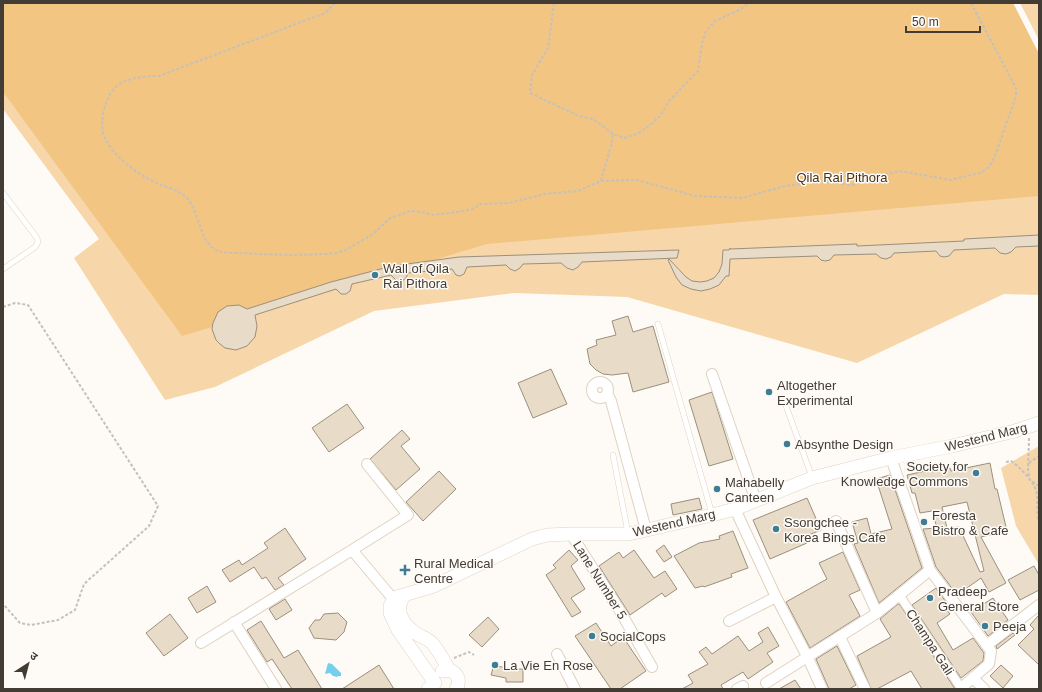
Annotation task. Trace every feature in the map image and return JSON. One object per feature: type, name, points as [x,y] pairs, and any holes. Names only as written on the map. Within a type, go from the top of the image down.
[{"type":"street","points":[[712,374],[756,501]]},
{"type":"street","points":[[607,393],[611,401],[646,530]]},
{"type":"street","name":"Westend Marg","points":[[399,597],[434,586],[532,539],[547,535],[629,534],[735,509],[812,478],[891,458],[952,446],[1015,431],[1034,425]]},
{"type":"street","points":[[891,458],[930,570],[991,650],[989,664],[961,688]]},
{"type":"street","points":[[201,643],[408,515],[368,464]]},
{"type":"street","points":[[735,509],[776,597],[808,658],[822,689]]},
{"type":"street","points":[[836,521],[877,613]]},
{"type":"street","name":"Lane Number 5","points":[[571,534],[620,611],[652,667]]},
{"type":"street","points":[[352,550],[399,597],[398,607],[400,615],[406,625],[413,632],[430,642],[436,648],[449,670]]},
{"type":"street","points":[[766,683],[808,658],[877,613],[900,596],[930,570]]},
{"type":"street","name":"Champa Gali","points":[[900,596],[961,688]]},
{"type":"street","points":[[399,597],[389,609],[398,630],[434,687]]},
{"type":"street","points":[[729,621],[776,597]]},
{"type":"street","points":[[987,645],[1039,605]]},
{"type":"street","points":[[234,622],[276,689]]},
{"type":"street","points":[[840,637],[865,689]]},
{"type":"street","points":[[557,654],[575,689]]},
{"type":"street","points":[[434,687],[437,674],[443,670],[449,670],[454,672],[458,677],[456,689]]},
{"type":"street","points":[[973,678],[984,689]]},
{"type":"lane","points":[[3,193],[37,238],[38,242],[35,247],[3,269]]},
{"type":"lane","points":[[658,324],[712,515]]},
{"type":"lane","points":[[786,406],[812,478]]},
{"type":"lane","points":[[613,455],[629,534]]},
{"type":"path","points":[[336,3],[325,13],[159,76],[131,78],[116,86],[110,92],[104,109],[101,126],[102,132],[109,144],[120,157],[141,174],[158,184],[181,193],[189,200],[208,244],[218,251],[271,255],[336,253],[346,250],[374,234],[390,218],[411,211],[432,215],[457,212],[473,209],[480,204],[509,203],[544,194],[578,191],[601,181],[637,180],[695,196],[742,198],[785,186],[821,181],[852,185],[880,175],[900,171],[950,180],[980,173],[989,167],[995,156],[1016,96],[1016,88],[971,3]]},
{"type":"path","points":[[554,3],[548,48],[532,75],[530,93],[579,116],[593,119],[613,134],[624,138],[637,134],[649,126],[660,116],[670,100],[698,71],[702,43],[706,31],[715,21],[741,10],[749,3]]},
{"type":"path","points":[[601,181],[613,134]]},
{"type":"path","points":[[3,307],[15,302],[28,305],[158,506],[149,526],[84,584],[75,610],[58,620],[31,625],[20,623],[3,604]]},
{"type":"path","points":[[1030,480],[1029,463],[1034,425]]},
{"type":"path","points":[[1029,463],[1039,456]]},
{"type":"path","points":[[1006,462],[1011,461],[1016,464],[1030,480],[1036,490],[1037,516],[1039,523]]},
{"type":"path","points":[[1030,480],[1039,485]]},
{"type":"path","points":[[466,652],[474,655]]},
{"type":"green space","name":"Qila Rai Pithora","points":[[3,3],[1013,3],[1039,54],[1039,295],[1004,294],[857,363],[627,297],[514,293],[374,311],[215,387],[165,400],[74,258],[99,239],[3,109]]},
{"type":"green space","name":"Qila Rai Pithora","points":[[3,3],[1013,3],[1039,54],[1039,196],[487,244],[182,336],[3,92]]},
{"type":"green space","points":[[1020,3],[1039,3],[1039,40]]},
{"type":"green space","points":[[1039,446],[1039,565],[1016,526],[1001,468]]},
{"type":"water","points":[[328,663],[332,664],[341,673],[341,676],[333,676],[330,673],[325,674]]},
{"type":"building","points":[[1039,235],[1039,246],[1016,247],[1011,252],[1006,254],[1000,253],[995,248],[954,250],[949,256],[944,257],[940,256],[936,251],[894,253],[891,257],[886,259],[881,258],[876,254],[834,255],[830,260],[825,261],[821,260],[817,256],[730,259],[729,276],[726,276],[719,285],[701,291],[682,285],[676,277],[668,260],[669,259],[686,277],[692,281],[700,282],[714,278],[719,272],[722,264],[723,250],[729,250],[730,248],[857,244],[857,246],[964,241],[964,239]]},
{"type":"building","points":[[679,250],[677,258],[582,262],[573,270],[567,268],[561,263],[523,264],[515,271],[506,265],[467,267],[464,274],[460,276],[456,275],[452,269],[408,273],[406,278],[402,281],[397,281],[391,275],[352,284],[350,291],[346,294],[341,294],[336,289],[255,315],[257,326],[255,337],[247,346],[236,350],[225,348],[220,344],[216,340],[212,329],[218,312],[227,306],[239,305],[247,309],[331,282],[392,266],[459,257]]},
{"type":"building","points":[[628,316],[633,332],[653,326],[669,382],[633,392],[628,373],[612,375],[603,374],[590,364],[587,349],[597,345],[596,340],[616,335],[612,321]]},
{"type":"building","points":[[551,369],[567,404],[533,418],[518,383]]},
{"type":"building","points":[[712,392],[733,459],[709,466],[689,400]]},
{"type":"building","points":[[347,404],[364,428],[329,452],[312,428]]},
{"type":"building","points":[[402,430],[410,439],[401,446],[420,469],[396,490],[370,459]]},
{"type":"building","points":[[990,463],[995,489],[997,489],[1007,531],[981,537],[1006,583],[989,592],[981,578],[957,595],[936,567],[923,529],[937,528],[932,511],[920,513],[915,493],[912,493],[907,475],[930,470],[931,472],[950,468],[951,471]],"holes":[[[967,502],[984,571],[980,572],[959,527],[947,528],[942,507]]]},
{"type":"building","points":[[439,471],[456,489],[423,521],[406,502]]},
{"type":"building","points":[[890,475],[922,568],[879,603],[854,544],[858,543],[852,522],[867,518],[871,534],[892,529],[876,479]]},
{"type":"building","points":[[699,498],[702,509],[673,515],[671,504]]},
{"type":"building","points":[[807,498],[821,530],[804,537],[807,543],[770,559],[753,520]]},
{"type":"building","points":[[285,528],[306,559],[278,578],[284,585],[275,590],[266,577],[262,579],[254,567],[230,582],[222,570],[239,560],[242,565],[268,548],[264,543]]},
{"type":"building","points":[[733,531],[748,568],[731,574],[732,577],[704,587],[695,588],[674,556],[699,543],[720,539],[719,536]]},
{"type":"building","points":[[664,545],[672,557],[664,562],[656,551]]},
{"type":"building","points":[[569,550],[578,560],[571,566],[585,589],[571,598],[581,612],[572,617],[546,575],[556,568],[553,565]]},
{"type":"building","points":[[634,550],[654,578],[665,571],[677,589],[665,597],[662,593],[630,615],[599,566],[619,552],[623,558]]},
{"type":"building","points":[[843,552],[860,590],[849,595],[860,616],[810,648],[786,602],[827,579],[819,563]]},
{"type":"building","points":[[1034,566],[1039,575],[1039,590],[1020,600],[1008,580]]},
{"type":"building","points":[[207,586],[216,602],[197,613],[188,598]]},
{"type":"building","points":[[936,588],[946,602],[943,605],[950,614],[937,623],[953,650],[973,638],[984,653],[983,661],[961,678],[912,605]]},
{"type":"building","points":[[993,598],[1008,620],[988,636],[971,612]]},
{"type":"building","points":[[285,599],[292,610],[276,620],[269,609]]},
{"type":"building","points":[[898,604],[955,689],[922,689],[911,671],[877,689],[871,689],[857,656],[891,637],[880,619]]},
{"type":"building","points":[[338,613],[347,622],[344,632],[336,640],[314,638],[309,628],[315,620],[320,620],[324,614]]},
{"type":"building","points":[[170,614],[188,638],[164,656],[146,633]]},
{"type":"building","points":[[1039,615],[1039,665],[1018,645],[1034,629],[1030,625]]},
{"type":"building","points":[[488,617],[499,629],[482,647],[469,635]]},
{"type":"building","points":[[261,621],[284,658],[298,650],[322,689],[292,689],[272,659],[267,662],[247,630]]},
{"type":"building","points":[[596,623],[611,646],[623,637],[646,671],[620,689],[611,689],[575,636]]},
{"type":"building","points":[[768,627],[779,646],[767,653],[773,662],[748,679],[743,672],[721,685],[723,689],[682,689],[693,683],[688,675],[708,664],[699,652],[706,647],[712,654],[738,636],[749,651],[763,642],[758,633]]},
{"type":"building","points":[[1013,633],[1015,635],[997,649],[996,646]]},
{"type":"building","points":[[837,646],[856,685],[849,689],[829,689],[816,659]]},
{"type":"building","points":[[379,665],[394,689],[342,689]]},
{"type":"building","points":[[494,665],[510,669],[523,669],[523,682],[506,682],[506,678],[491,675]]},
{"type":"building","points":[[1001,665],[1013,676],[1003,688],[990,676]]},
{"type":"building","points":[[795,680],[801,689],[779,689]]},
{"type":"place","name":"Wall of Qila Rai Pithora","points":[[375,275]]},
{"type":"place","name":"Altogether Experimental","points":[[769,392]]},
{"type":"place","name":"Absynthe Design","points":[[787,444]]},
{"type":"place","name":"Society for Knowledge Commons","points":[[976,473]]},
{"type":"place","name":"Mahabelly Canteen","points":[[717,489]]},
{"type":"place","name":"Foresta Bistro & Cafe","points":[[924,522]]},
{"type":"place","name":"Ssongchee - Korea Bings Cafe","points":[[776,529]]},
{"type":"place","name":"Rural Medical Centre","points":[[405,570]]},
{"type":"place","name":"Pradeep General Store","points":[[930,598]]},
{"type":"place","name":"Peeja","points":[[985,626]]},
{"type":"place","name":"SocialCops","points":[[592,636]]},
{"type":"place","name":"La Vie En Rose","points":[[495,665]]}]
